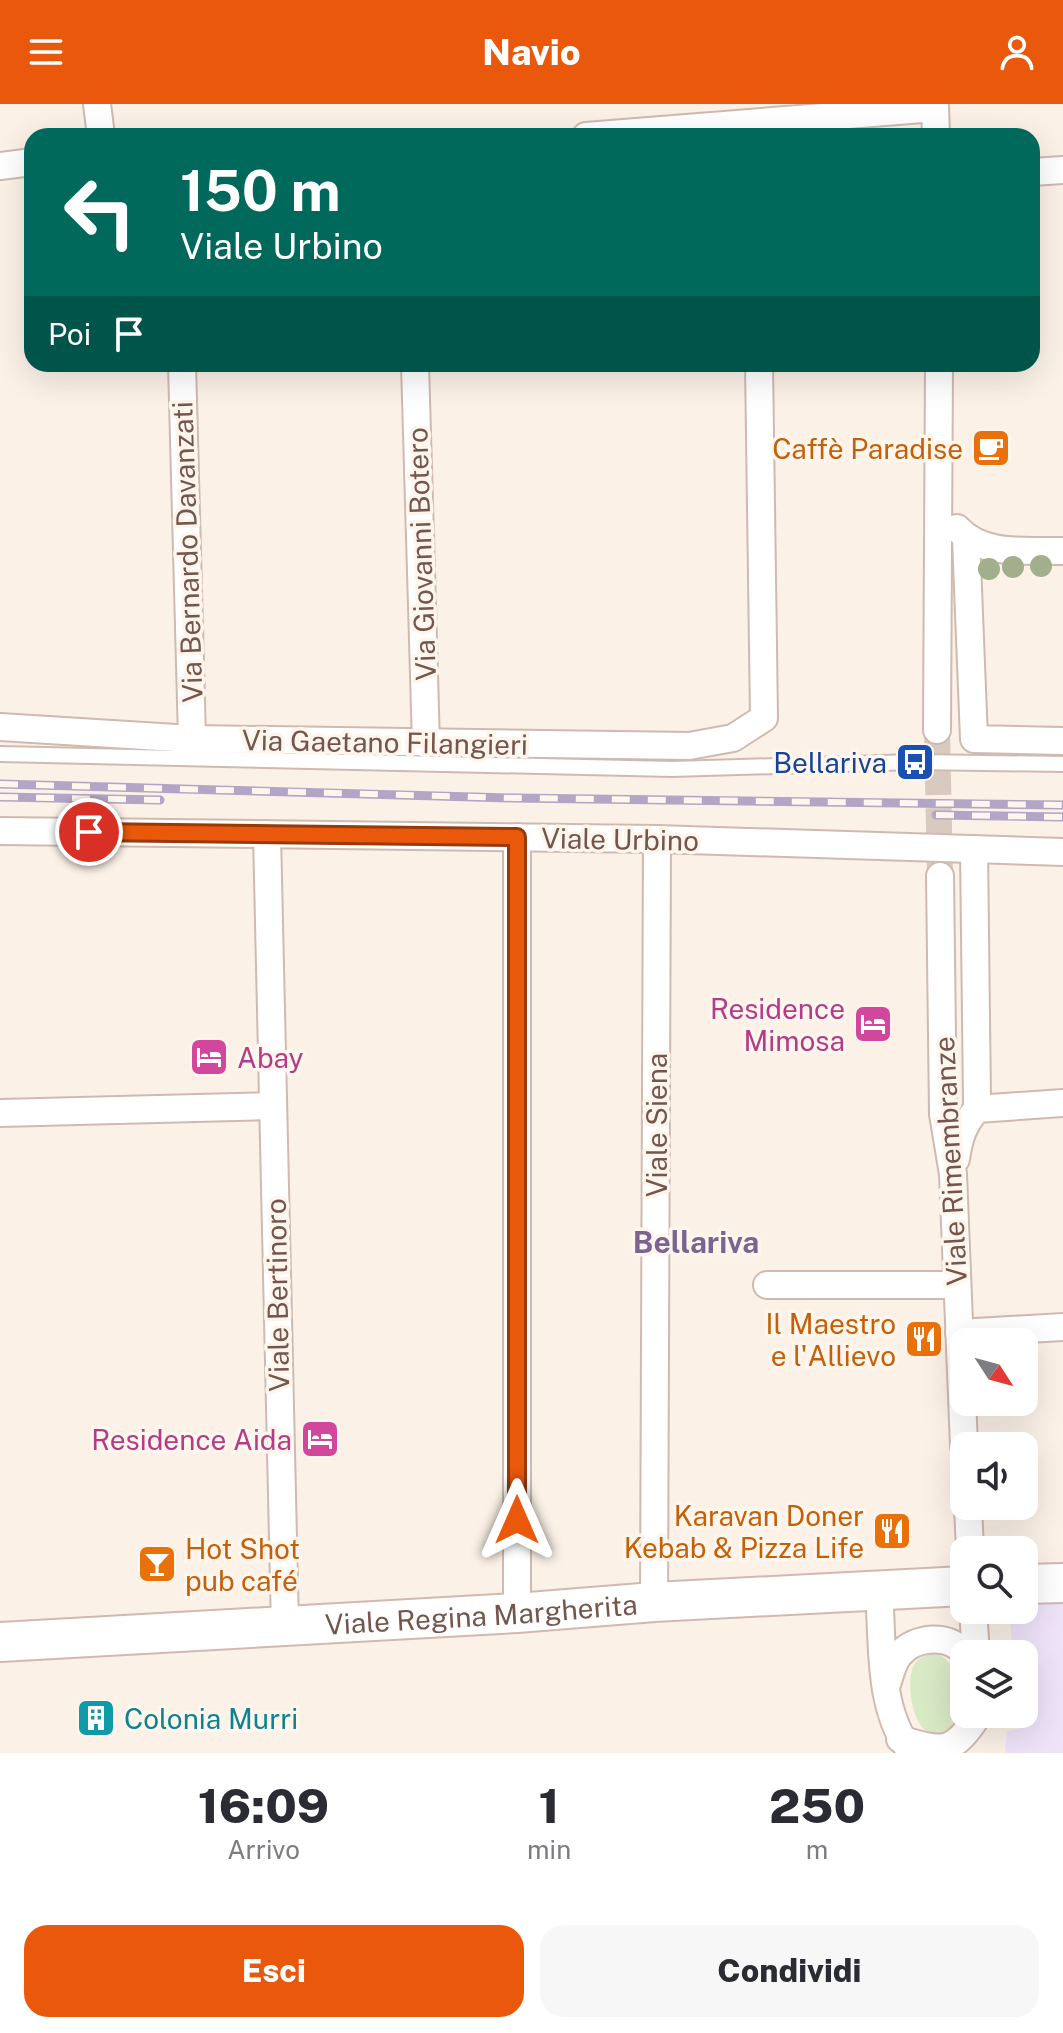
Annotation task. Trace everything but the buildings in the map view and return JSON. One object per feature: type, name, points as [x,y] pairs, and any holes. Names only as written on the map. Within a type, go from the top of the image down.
[{"type":"street","points":[[97,104],[100,128]]},
{"type":"street","points":[[764,128],[935,106],[936,128]]},
{"type":"street","points":[[0,166],[24,163]]},
{"type":"street","points":[[1040,171],[1063,170]]},
{"type":"street","name":"Via Bernardo Davanzati","points":[[182,372],[192,739]]},
{"type":"street","name":"Via Giovanni Botero","points":[[415,372],[426,744]]},
{"type":"street","name":"Via Gaetano Filangieri","points":[[0,727],[192,739],[426,744],[689,746],[733,738],[764,718],[759,372]]},
{"type":"street","points":[[937,730],[939,372]]},
{"type":"street","points":[[941,438],[956,527],[966,538],[981,546],[1001,549],[1063,551]]},
{"type":"street","points":[[966,538],[974,739],[1063,741]]},
{"type":"street","name":"Viale Urbino","points":[[0,831],[657,839],[1063,852]]},
{"type":"street","name":"Viale Bertinoro","points":[[267,834],[285,1627]]},
{"type":"street","points":[[517,837],[517,1613]]},
{"type":"street","name":"Viale Siena","points":[[654,1602],[657,839]]},
{"type":"street","points":[[952,848],[977,1102]]},
{"type":"street","points":[[936,1108],[952,848]]},
{"type":"street","name":"Viale Rimembranze","points":[[940,876],[943,1114],[953,1174],[959,1328]]},
{"type":"street","points":[[953,1174],[959,1136],[966,1121],[977,1109],[1063,1103]]},
{"type":"street","points":[[0,1113],[273,1106]]},
{"type":"street","points":[[767,1285],[957,1285]]},
{"type":"street","points":[[1038,1328],[1063,1327]]},
{"type":"street","points":[[1038,1584],[1063,1583]]},
{"type":"street","name":"Viale Regina Margherita","points":[[0,1642],[950,1587]]},
{"type":"street","points":[[879,1590],[886,1686],[892,1721],[906,1746],[947,1748],[963,1739],[970,1728]]},
{"type":"street","points":[[886,1686],[898,1656],[917,1641],[941,1639],[950,1642]]},
{"type":"street","points":[[965,1753],[976,1728]]},
{"type":"lane","points":[[0,754],[672,769],[915,762],[1063,764]]},
{"type":"shaded area","points":[[1063,1602],[1063,1753],[1005,1753],[1007,1731],[1038,1728],[1038,1640],[1012,1640],[1010,1624],[1038,1624],[1038,1603]]},
{"type":"green space","points":[[933,1653],[944,1658],[950,1666],[950,1726],[937,1734],[922,1726],[913,1707],[911,1674],[921,1658]]},
{"type":"tunnel","points":[[937,730],[940,876]]},
{"type":"railway","points":[[0,784],[514,798],[1063,805]]},
{"type":"railway","points":[[0,797],[160,800]]},
{"type":"railway","points":[[936,815],[1063,817]]},
{"type":"place","name":"Caffè Paradise","points":[[991,448]]},
{"type":"place","name":"Bellariva","points":[[915,762]]},
{"type":"place","name":"Residence Mimosa","points":[[873,1024]]},
{"type":"place","name":"Abay","points":[[209,1057]]},
{"type":"place","name":"Il Maestro e l'Allievo","points":[[924,1339]]},
{"type":"place","name":"Residence Aida","points":[[320,1439]]},
{"type":"place","name":"Karavan Doner Kebab & Pizza Life","points":[[892,1531]]},
{"type":"place","name":"Hot Shot pub café","points":[[157,1564]]},
{"type":"place","name":"Colonia Murri","points":[[96,1718]]},
{"type":"district","name":"Bellariva","points":[[696,1242]]},
{"type":"route","points":[[89,832],[517,837],[517,1520]]}]
